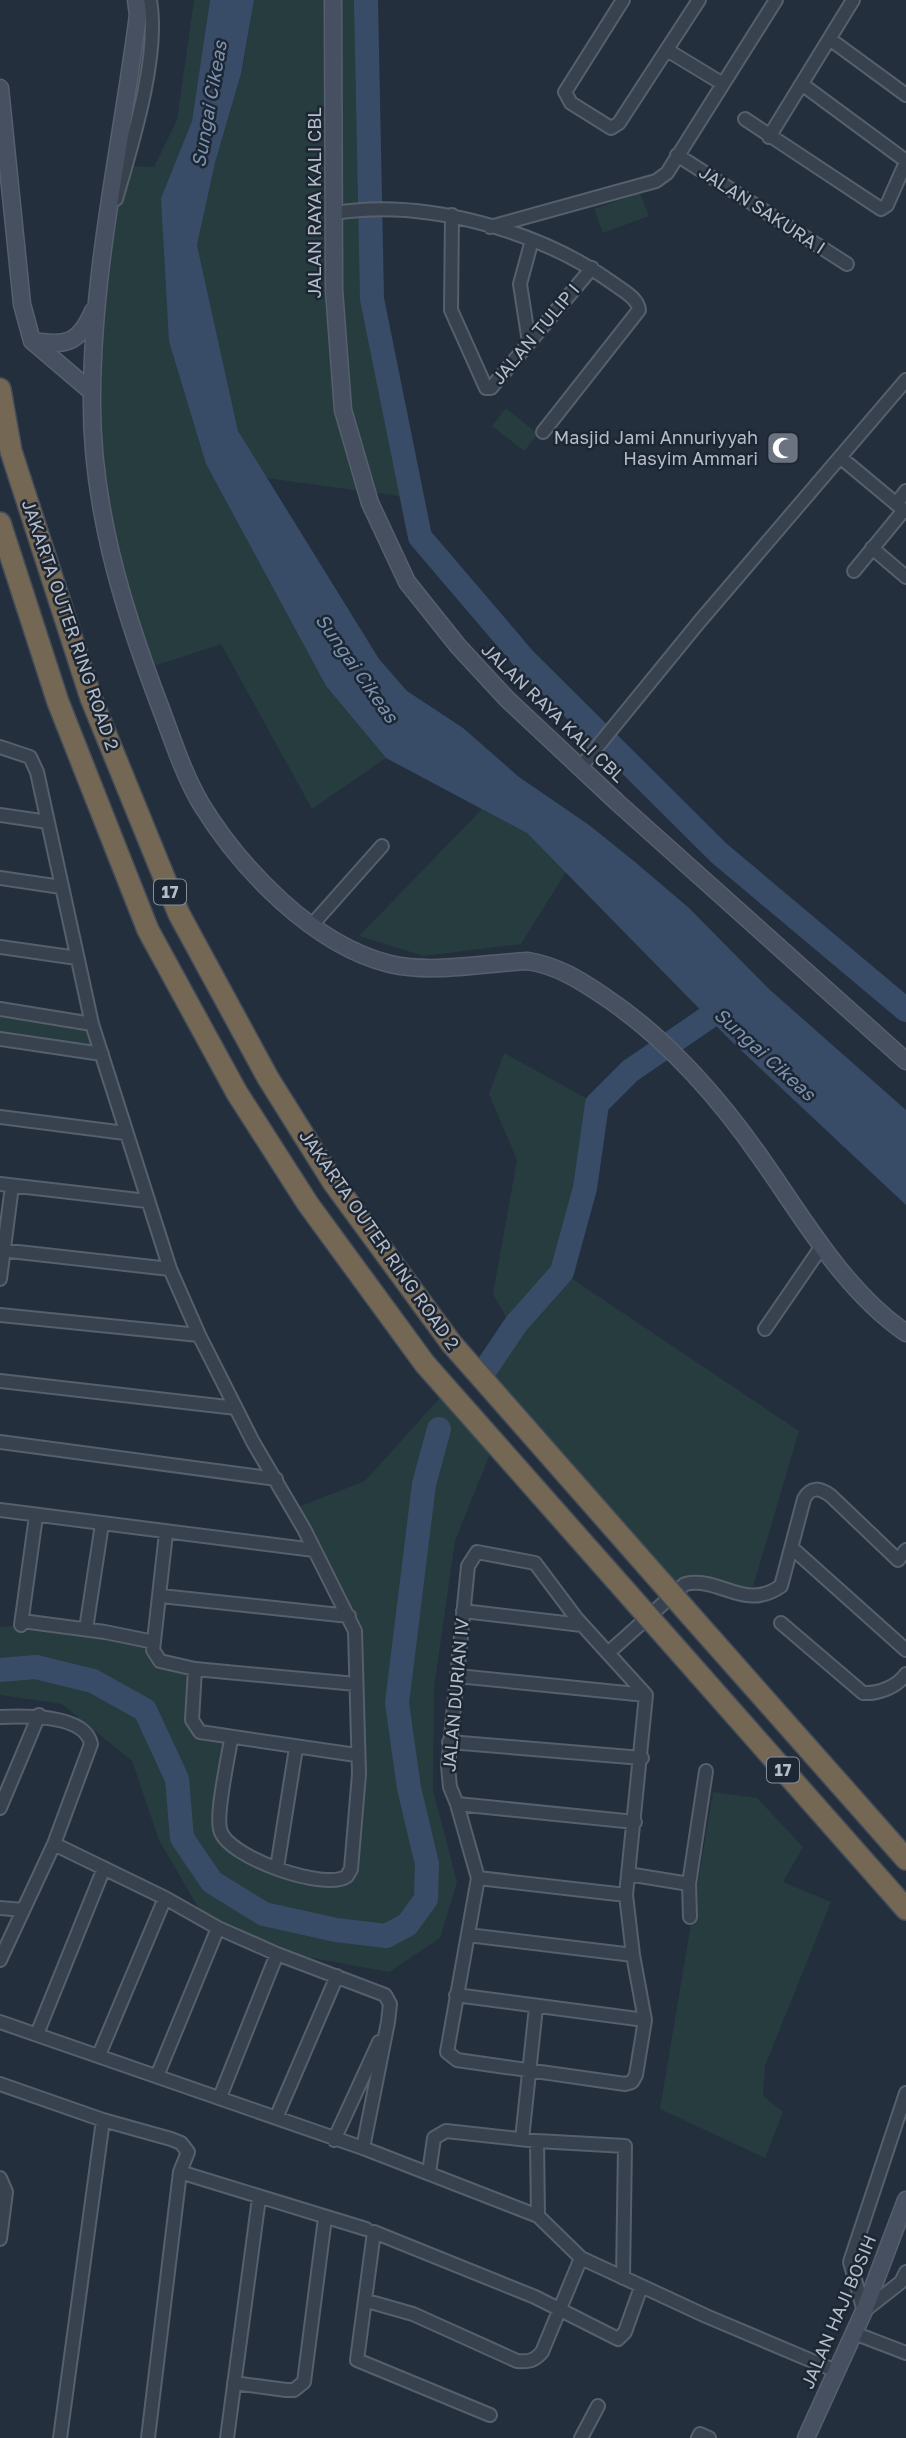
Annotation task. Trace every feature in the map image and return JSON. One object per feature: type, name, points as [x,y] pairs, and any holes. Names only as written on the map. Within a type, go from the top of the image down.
[{"type":"highway","name":"JAKARTA OUTER RING ROAD 2","points":[[0,389],[10,451],[91,698],[179,914],[268,1077],[319,1160],[451,1343],[906,1859]]},
{"type":"highway","name":"JAKARTA OUTER RING ROAD 2","points":[[0,523],[58,702],[148,930],[243,1103],[308,1204],[425,1364],[906,1909]]},
{"type":"street","points":[[136,0],[138,15],[102,249],[97,303],[92,391],[94,462],[117,580],[131,633],[189,780],[236,855],[311,926],[347,949],[410,967],[528,961],[545,964],[577,978],[630,1013],[692,1072],[747,1140],[822,1246],[855,1286],[906,1333]]},
{"type":"street","points":[[102,249],[134,137],[155,24],[150,0]]},
{"type":"street","name":"JALAN RAYA KALI CBL","points":[[333,0],[334,290],[343,410],[349,439],[379,527],[407,582],[458,646],[506,699],[906,1061]]},
{"type":"street","points":[[623,0],[565,92],[571,103],[606,126],[615,127],[699,0]]},
{"type":"street","points":[[490,227],[656,181],[667,173],[776,0]]},
{"type":"street","points":[[769,137],[831,40],[853,0]]},
{"type":"street","points":[[831,40],[906,95]]},
{"type":"street","points":[[667,50],[723,84]]},
{"type":"street","points":[[745,119],[876,207],[885,209],[906,161],[803,85]]},
{"type":"street","points":[[0,88],[22,304],[32,341],[92,391]]},
{"type":"street","name":"JALAN SAKURA I","points":[[677,156],[847,264]]},
{"type":"street","points":[[335,213],[358,209],[452,215],[532,240],[592,268],[636,301],[639,310],[544,432]]},
{"type":"street","name":"JALAN TULIP I","points":[[452,215],[451,310],[486,388],[491,388],[501,380],[529,342],[592,268]]},
{"type":"street","points":[[529,342],[520,284],[532,240]]},
{"type":"street","points":[[32,341],[56,344],[76,339],[86,328],[97,303]]},
{"type":"street","points":[[580,768],[906,380]]},
{"type":"street","points":[[840,457],[902,509]]},
{"type":"street","points":[[854,570],[902,509],[906,491]]},
{"type":"street","points":[[872,548],[906,577]]},
{"type":"street","points":[[0,747],[32,759],[44,794],[61,887],[92,1024],[170,1269],[199,1335],[349,1616],[357,1640],[356,1755],[359,1774],[356,1821],[347,1876],[329,1882],[277,1868],[232,1848],[220,1830],[231,1739]]},
{"type":"street","points":[[0,815],[48,822]]},
{"type":"street","points":[[311,926],[382,846]]},
{"type":"street","points":[[0,878],[61,887]]},
{"type":"street","points":[[0,947],[77,958]]},
{"type":"street","points":[[0,1009],[92,1024]]},
{"type":"street","points":[[0,1039],[102,1054]]},
{"type":"street","points":[[0,1117],[125,1133]]},
{"type":"street","points":[[0,1279],[6,1185],[147,1201]]},
{"type":"street","points":[[765,1329],[822,1246]]},
{"type":"street","points":[[2,1250],[170,1269]]},
{"type":"street","points":[[0,1315],[199,1335]]},
{"type":"street","points":[[0,1381],[236,1408]]},
{"type":"street","points":[[0,1442],[276,1479]]},
{"type":"street","points":[[608,1653],[685,1584],[701,1581],[750,1597],[770,1594],[781,1586],[804,1499],[807,1492],[818,1488],[831,1496],[903,1559]]},
{"type":"street","points":[[0,1510],[314,1550]]},
{"type":"street","points":[[36,1516],[21,1623],[86,1629],[154,1642]]},
{"type":"street","points":[[86,1629],[102,1524]]},
{"type":"street","points":[[166,1533],[162,1596],[154,1642],[154,1654],[160,1661],[195,1669],[356,1684]]},
{"type":"street","points":[[792,1548],[906,1650]]},
{"type":"street","name":"JALAN DURIAN IV","points":[[530,2070],[457,2060],[447,2052],[478,1878],[450,1787],[449,1742],[468,1566],[477,1552],[535,1563],[582,1625],[646,1695]]},
{"type":"street","points":[[162,1596],[349,1616]]},
{"type":"street","points":[[463,1611],[582,1625]]},
{"type":"street","points":[[781,1623],[863,1693],[873,1694],[890,1687],[906,1674]]},
{"type":"street","points":[[195,1669],[194,1727],[203,1733],[356,1755]]},
{"type":"street","points":[[457,1676],[646,1695],[642,1758],[626,1895],[645,2020],[636,2075],[632,2082],[625,2084],[530,2070]]},
{"type":"street","points":[[0,1808],[39,1716]]},
{"type":"street","points":[[0,1717],[39,1716],[82,1730],[91,1744],[54,1844],[0,1960]]},
{"type":"street","points":[[449,1742],[642,1758]]},
{"type":"street","points":[[277,1868],[296,1748]]},
{"type":"street","points":[[690,1917],[689,1884],[706,1771]]},
{"type":"street","points":[[457,1804],[635,1822]]},
{"type":"street","points":[[54,1844],[165,1898],[218,1928],[276,1954],[386,1996],[390,2004],[388,2022],[363,2148]]},
{"type":"street","points":[[37,2034],[104,1868]]},
{"type":"street","points":[[628,1874],[689,1884]]},
{"type":"street","points":[[478,1878],[626,1895]]},
{"type":"street","points":[[99,2055],[165,1898]]},
{"type":"street","points":[[0,1908],[23,1910]]},
{"type":"street","points":[[157,2076],[218,1928]]},
{"type":"street","points":[[468,1935],[633,1955]]},
{"type":"street","points":[[220,2097],[276,1954]]},
{"type":"street","points":[[276,2118],[337,1976]]},
{"type":"street","points":[[456,1995],[645,2020]]},
{"type":"street","points":[[522,2139],[536,2007]]},
{"type":"street","points":[[0,2022],[363,2148],[538,2216],[581,2258],[641,2287],[836,2371]]},
{"type":"street","points":[[334,2140],[388,2022]]},
{"type":"street","points":[[0,2084],[103,2120],[181,2143],[187,2152],[180,2172],[148,2438]]},
{"type":"street","points":[[906,2093],[850,2262],[864,2311],[901,2282],[906,2272]]},
{"type":"street","points":[[60,2438],[103,2120]]},
{"type":"street","points":[[429,2173],[434,2138],[440,2132],[625,2146],[623,2278]]},
{"type":"street","points":[[537,2141],[538,2216]]},
{"type":"street","points":[[180,2172],[366,2229]]},
{"type":"street","points":[[0,2178],[6,2192],[0,2239]]},
{"type":"street","points":[[227,2438],[259,2198]]},
{"type":"street","name":"JALAN HAJI BOSIH","points":[[806,2438],[864,2311],[906,2200]]},
{"type":"street","points":[[234,2383],[286,2390],[300,2387],[305,2378],[325,2218]]},
{"type":"street","points":[[490,2415],[357,2360],[367,2301],[374,2232],[561,2309],[618,2339],[625,2332],[641,2287]]},
{"type":"street","points":[[367,2301],[413,2315],[517,2361],[527,2362],[536,2359],[542,2351],[581,2258]]},
{"type":"street","points":[[854,2333],[906,2353]]},
{"type":"street","points":[[581,2438],[598,2406]]},
{"type":"street","points":[[698,2438],[700,2434],[709,2438]]},
{"type":"green space","points":[[194,0],[210,0],[192,121],[161,198],[206,464],[326,686],[386,758],[312,809],[221,644],[145,669],[97,482],[102,249],[126,166],[154,167],[177,120]]},
{"type":"green space","points":[[254,0],[366,0],[370,273],[378,387],[406,497],[266,478],[238,431],[197,245],[215,163],[242,72]]},
{"type":"green space","points":[[640,193],[649,216],[603,233],[594,209]]},
{"type":"green space","points":[[506,408],[538,434],[524,451],[492,426]]},
{"type":"green space","points":[[482,809],[527,833],[566,872],[521,944],[424,956],[359,936]]},
{"type":"green space","points":[[0,1009],[92,1024],[102,1054],[0,1039]]},
{"type":"green space","points":[[504,1053],[597,1104],[585,1188],[562,1272],[799,1431],[750,1597],[701,1581],[672,1594],[481,1377],[513,1329],[493,1294],[517,1160],[489,1094]]},
{"type":"green space","points":[[447,1390],[494,1444],[455,1541],[434,1688],[433,1790],[457,1882],[440,1938],[389,1972],[280,1952],[201,1912],[159,1840],[132,1761],[62,1704],[0,1695],[0,1627],[20,1625],[154,1642],[154,1654],[195,1669],[192,1724],[231,1739],[220,1830],[232,1848],[320,1880],[351,1869],[357,1648],[296,1508],[365,1481]]},
{"type":"green space","points":[[713,1792],[757,1798],[803,1847],[783,1882],[831,1902],[765,2066],[763,2096],[783,2112],[765,2158],[660,2109]]},
{"type":"water","name":"Sungai Cikeas","points":[[210,0],[254,0],[241,74],[215,163],[197,245],[238,431],[379,659],[407,691],[463,728],[519,777],[589,825],[635,862],[689,908],[770,990],[906,1110],[906,1205],[729,1039],[527,833],[386,758],[326,686],[206,464],[169,341],[161,198],[192,121]]},
{"type":"waterway","points":[[366,0],[372,299],[420,537],[524,659],[719,853],[906,1010]]},
{"type":"waterway","name":"Sungai Cikeas","points":[[481,1376],[516,1324],[562,1272],[585,1188],[597,1104],[630,1071],[716,1012]]},
{"type":"waterway","points":[[0,1670],[36,1667],[93,1681],[145,1710],[177,1779],[182,1838],[212,1882],[264,1914],[336,1930],[386,1936],[407,1925],[426,1899],[427,1864],[409,1788],[397,1703],[424,1484],[439,1429]]},
{"type":"place","name":"Masjid Jami Annuriyyah Hasyim Ammari","points":[[783,448]]}]
